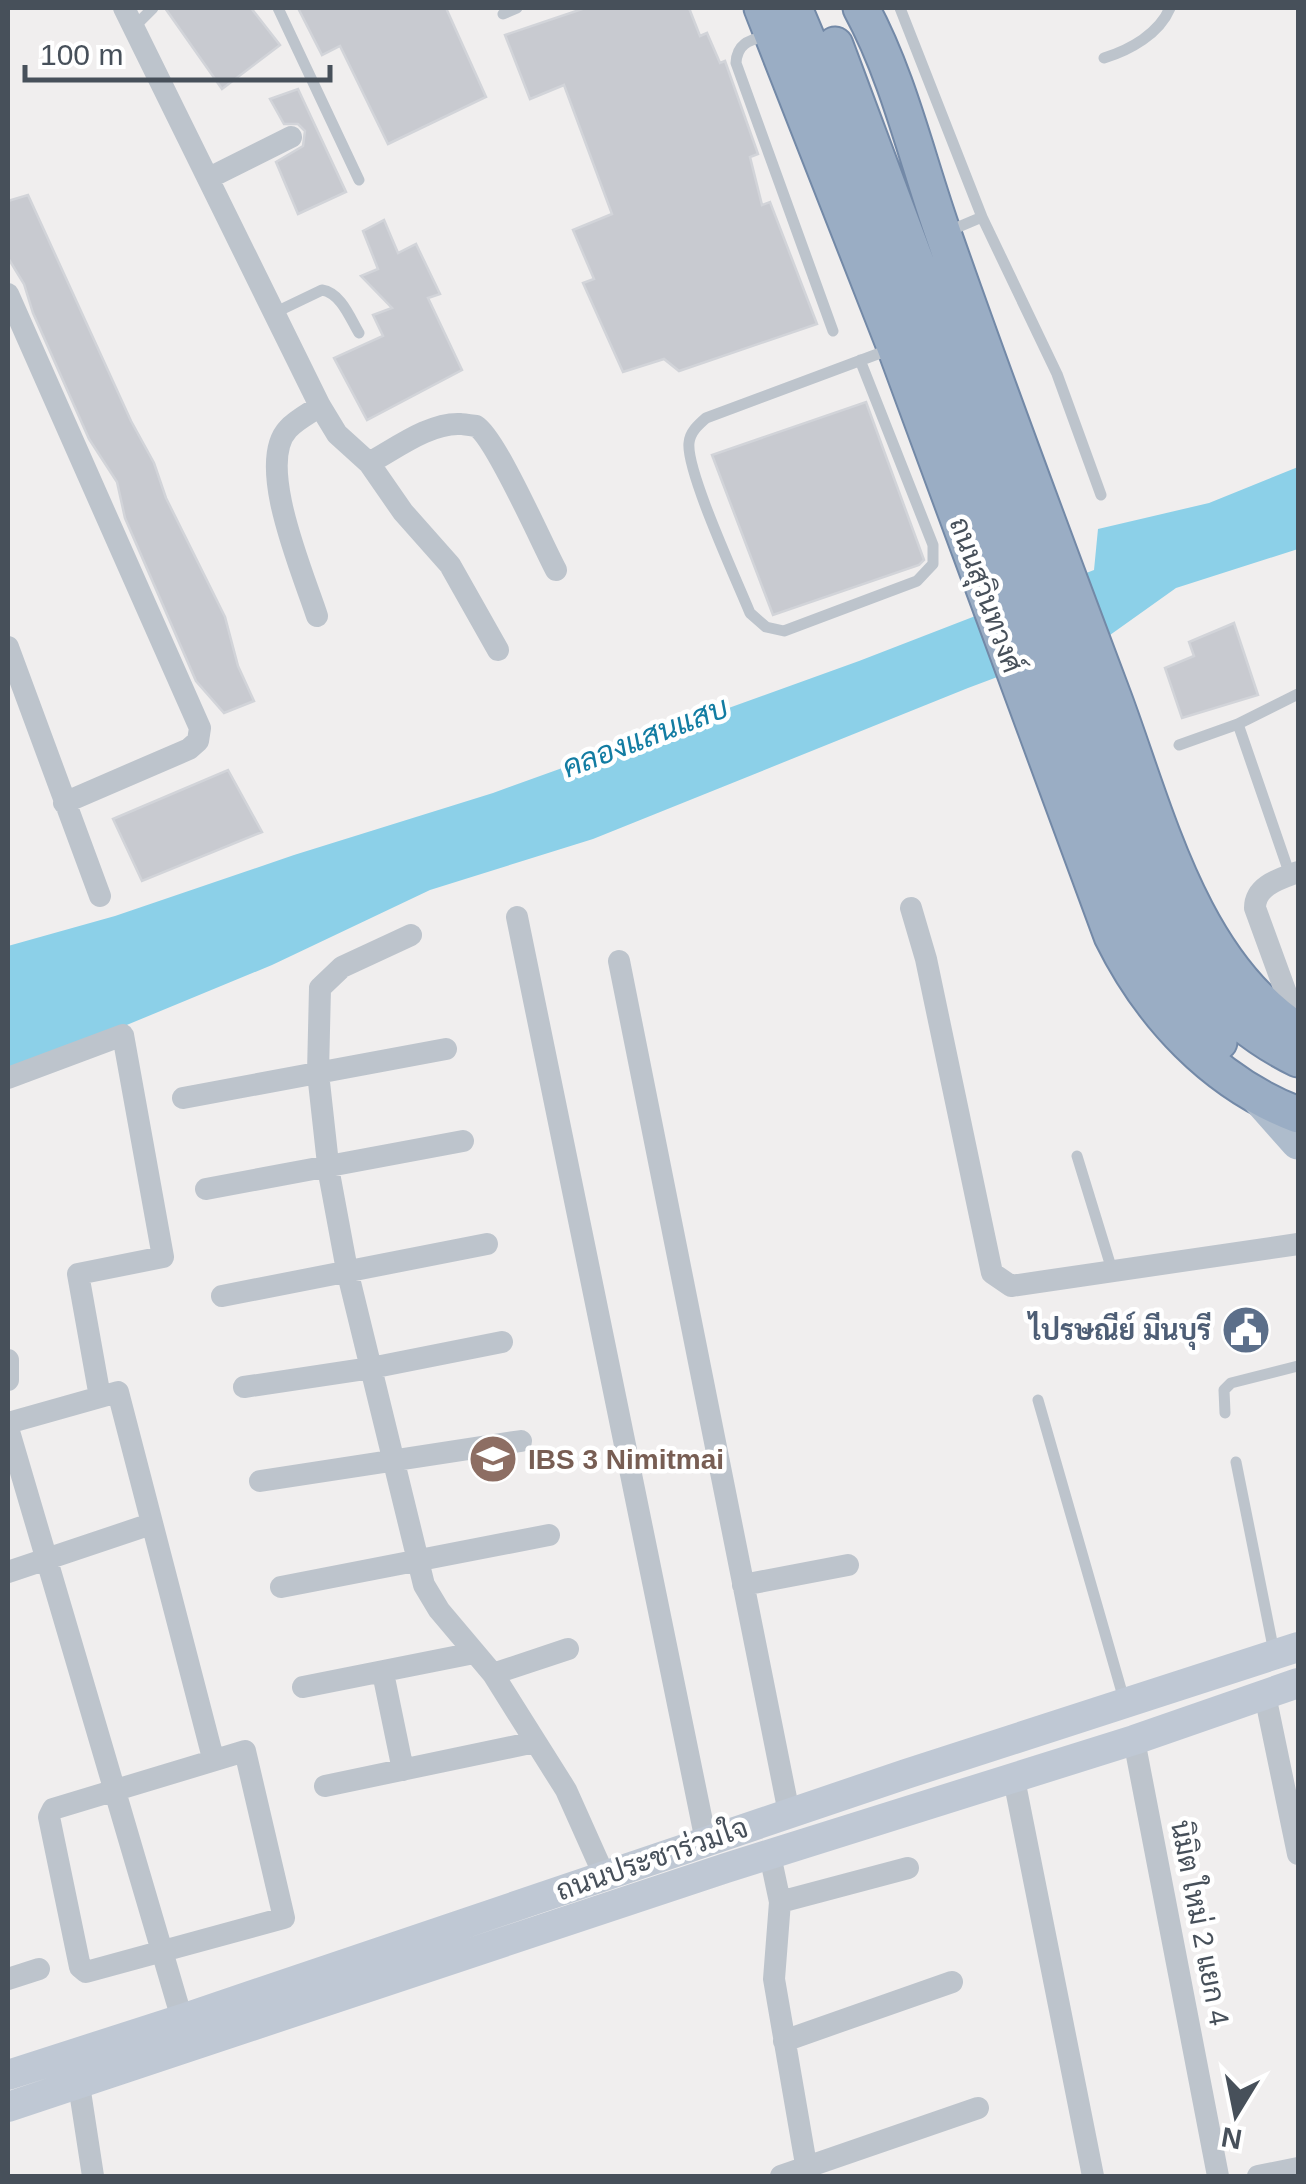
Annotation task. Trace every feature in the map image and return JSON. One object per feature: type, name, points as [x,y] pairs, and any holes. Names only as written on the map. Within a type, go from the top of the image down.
[{"type":"highway","name":"ถนนสุวินทวงศ์","points":[[819,8],[855,92],[1148,883],[1192,970],[1228,1010],[1298,1060]]},
{"type":"highway","points":[[864,11],[1000,394],[1186,894],[1237,976],[1258,1000],[1298,1028]]},
{"type":"highway","name":"ถนนสุวินทวงศ์","points":[[776,16],[1112,936],[1144,993],[1190,1046],[1251,1090],[1298,1114]]},
{"type":"highway","name":"ถนนสุวินทวงศ์","points":[[776,16],[830,96],[1118,880],[1148,946],[1170,985],[1202,1027],[1238,1059],[1298,1090]]},
{"type":"main road","points":[[1251,1090],[1298,1142]]},
{"type":"main road","points":[[1266,1695],[1277,1655]]},
{"type":"main road","name":"ถนนประชาร่วมใจ","points":[[8,2075],[182,2020],[789,1813],[1277,1655]]},
{"type":"main road","name":"ถนนประชาร่วมใจ","points":[[8,2107],[1298,1683]]},
{"type":"street","points":[[129,17],[336,434],[368,463],[403,512],[450,565],[498,650]]},
{"type":"street","points":[[208,178],[291,138]]},
{"type":"street","points":[[8,294],[200,728],[198,741],[189,749],[64,802]]},
{"type":"street","points":[[316,616],[280,497],[276,465],[280,441],[288,429],[320,406]]},
{"type":"street","points":[[368,463],[436,428],[458,423],[476,426],[506,470],[556,570]]},
{"type":"street","points":[[8,648],[100,896]]},
{"type":"street","points":[[1294,873],[1261,889],[1255,897],[1255,908],[1298,1028]]},
{"type":"street","points":[[911,908],[926,959],[992,1274],[1010,1286],[1298,1244]]},
{"type":"street","points":[[517,917],[706,1841]]},
{"type":"street","points":[[412,935],[342,967],[320,988],[318,1073],[347,1270],[424,1585],[493,1674],[566,1790],[604,1875]]},
{"type":"street","points":[[620,961],[789,1813]]},
{"type":"street","points":[[8,1078],[122,1035],[163,1257],[78,1274],[100,1397]]},
{"type":"street","points":[[183,1098],[446,1048]]},
{"type":"street","points":[[206,1189],[463,1141]]},
{"type":"street","points":[[222,1296],[486,1244]]},
{"type":"street","points":[[244,1387],[371,1368],[502,1342]]},
{"type":"street","points":[[8,1360],[8,1380]]},
{"type":"street","points":[[182,2020],[8,1425],[118,1392],[213,1758]]},
{"type":"street","points":[[260,1482],[521,1441]]},
{"type":"street","points":[[8,1572],[151,1524]]},
{"type":"street","points":[[281,1587],[549,1535]]},
{"type":"street","points":[[744,1586],[848,1565]]},
{"type":"street","points":[[493,1674],[568,1649]]},
{"type":"street","points":[[304,1687],[474,1653]]},
{"type":"street","points":[[382,1673],[403,1770]]},
{"type":"street","points":[[1266,1695],[1298,1854]]},
{"type":"street","name":"นิมิต ใหม่ 2 แยก 4","points":[[1134,1740],[1218,2176]]},
{"type":"street","points":[[325,1786],[536,1742]]},
{"type":"street","points":[[245,1751],[284,1918],[86,1972],[80,1967],[48,1817],[60,1804],[114,1791],[245,1751]]},
{"type":"street","points":[[1014,1778],[1094,2176]]},
{"type":"street","points":[[770,1855],[780,1902],[774,1979],[806,2172]]},
{"type":"street","points":[[780,1902],[908,1868]]},
{"type":"street","points":[[8,1979],[39,1969]]},
{"type":"street","points":[[784,2041],[952,1982]]},
{"type":"street","points":[[78,2085],[93,2176]]},
{"type":"street","points":[[780,2176],[806,2172],[978,2108]]},
{"type":"street","points":[[1258,2176],[1298,2168]]},
{"type":"lane","points":[[129,17],[153,8]]},
{"type":"lane","points":[[278,8],[359,180]]},
{"type":"lane","points":[[503,14],[517,8]]},
{"type":"lane","points":[[900,8],[982,216],[1056,374],[1100,495]]},
{"type":"lane","points":[[1104,58],[1141,41],[1170,8]]},
{"type":"lane","points":[[776,16],[744,43],[736,53],[736,63],[833,331]]},
{"type":"lane","points":[[943,234],[982,216]]},
{"type":"lane","points":[[274,313],[322,290],[330,291],[359,333]]},
{"type":"lane","points":[[860,360],[934,545],[933,564],[917,581],[814,622],[784,631],[766,628],[750,613],[695,474],[688,444],[694,429],[706,418],[860,360],[895,347]]},
{"type":"lane","points":[[1179,745],[1238,724],[1298,694]]},
{"type":"lane","points":[[1238,724],[1294,873]]},
{"type":"lane","points":[[1076,1156],[1112,1270]]},
{"type":"lane","points":[[1226,1413],[1224,1390],[1231,1383],[1298,1366]]},
{"type":"lane","points":[[1038,1400],[1126,1705]]},
{"type":"lane","points":[[1236,1462],[1277,1655]]},
{"type":"water","points":[[1298,467],[1298,549],[1176,588],[1110,635],[593,839],[430,890],[272,965],[100,1036],[8,1067],[8,946],[115,916],[493,793],[859,661],[1094,570],[1098,529],[1209,503]]},
{"type":"building","points":[[165,8],[251,8],[280,45],[222,89]]},
{"type":"building","points":[[298,8],[446,8],[486,97],[388,144],[340,46],[322,55]]},
{"type":"building","points":[[585,8],[689,8],[700,36],[707,33],[720,63],[725,61],[758,154],[750,157],[762,205],[770,202],[817,324],[679,371],[664,359],[623,372],[583,283],[594,279],[573,230],[612,214],[564,85],[530,99],[505,35]]},
{"type":"building","points":[[298,89],[346,192],[298,214],[276,162],[303,146],[305,131],[298,124],[284,124],[270,99]]},
{"type":"building","points":[[28,195],[154,463],[166,498],[225,617],[238,666],[254,701],[224,713],[196,681],[125,518],[117,482],[89,439],[24,284],[8,258],[8,201]]},
{"type":"building","points":[[384,220],[398,253],[416,244],[440,294],[428,298],[462,370],[367,420],[334,358],[383,336],[373,315],[392,308],[361,276],[378,269],[363,231]]},
{"type":"building","points":[[866,402],[924,560],[773,615],[712,455]]},
{"type":"building","points":[[1234,623],[1258,695],[1182,718],[1165,668],[1194,656],[1189,642]]},
{"type":"building","points":[[228,770],[262,832],[142,881],[113,819]]},
{"type":"place","name":"ไปรษณีย์ มีนบุรี","points":[[1246,1330]]},
{"type":"place","name":"IBS 3 Nimitmai","points":[[493,1459]]},
{"type":"water label","name":"คลองแสนแสบ","points":[[645,737]]}]
